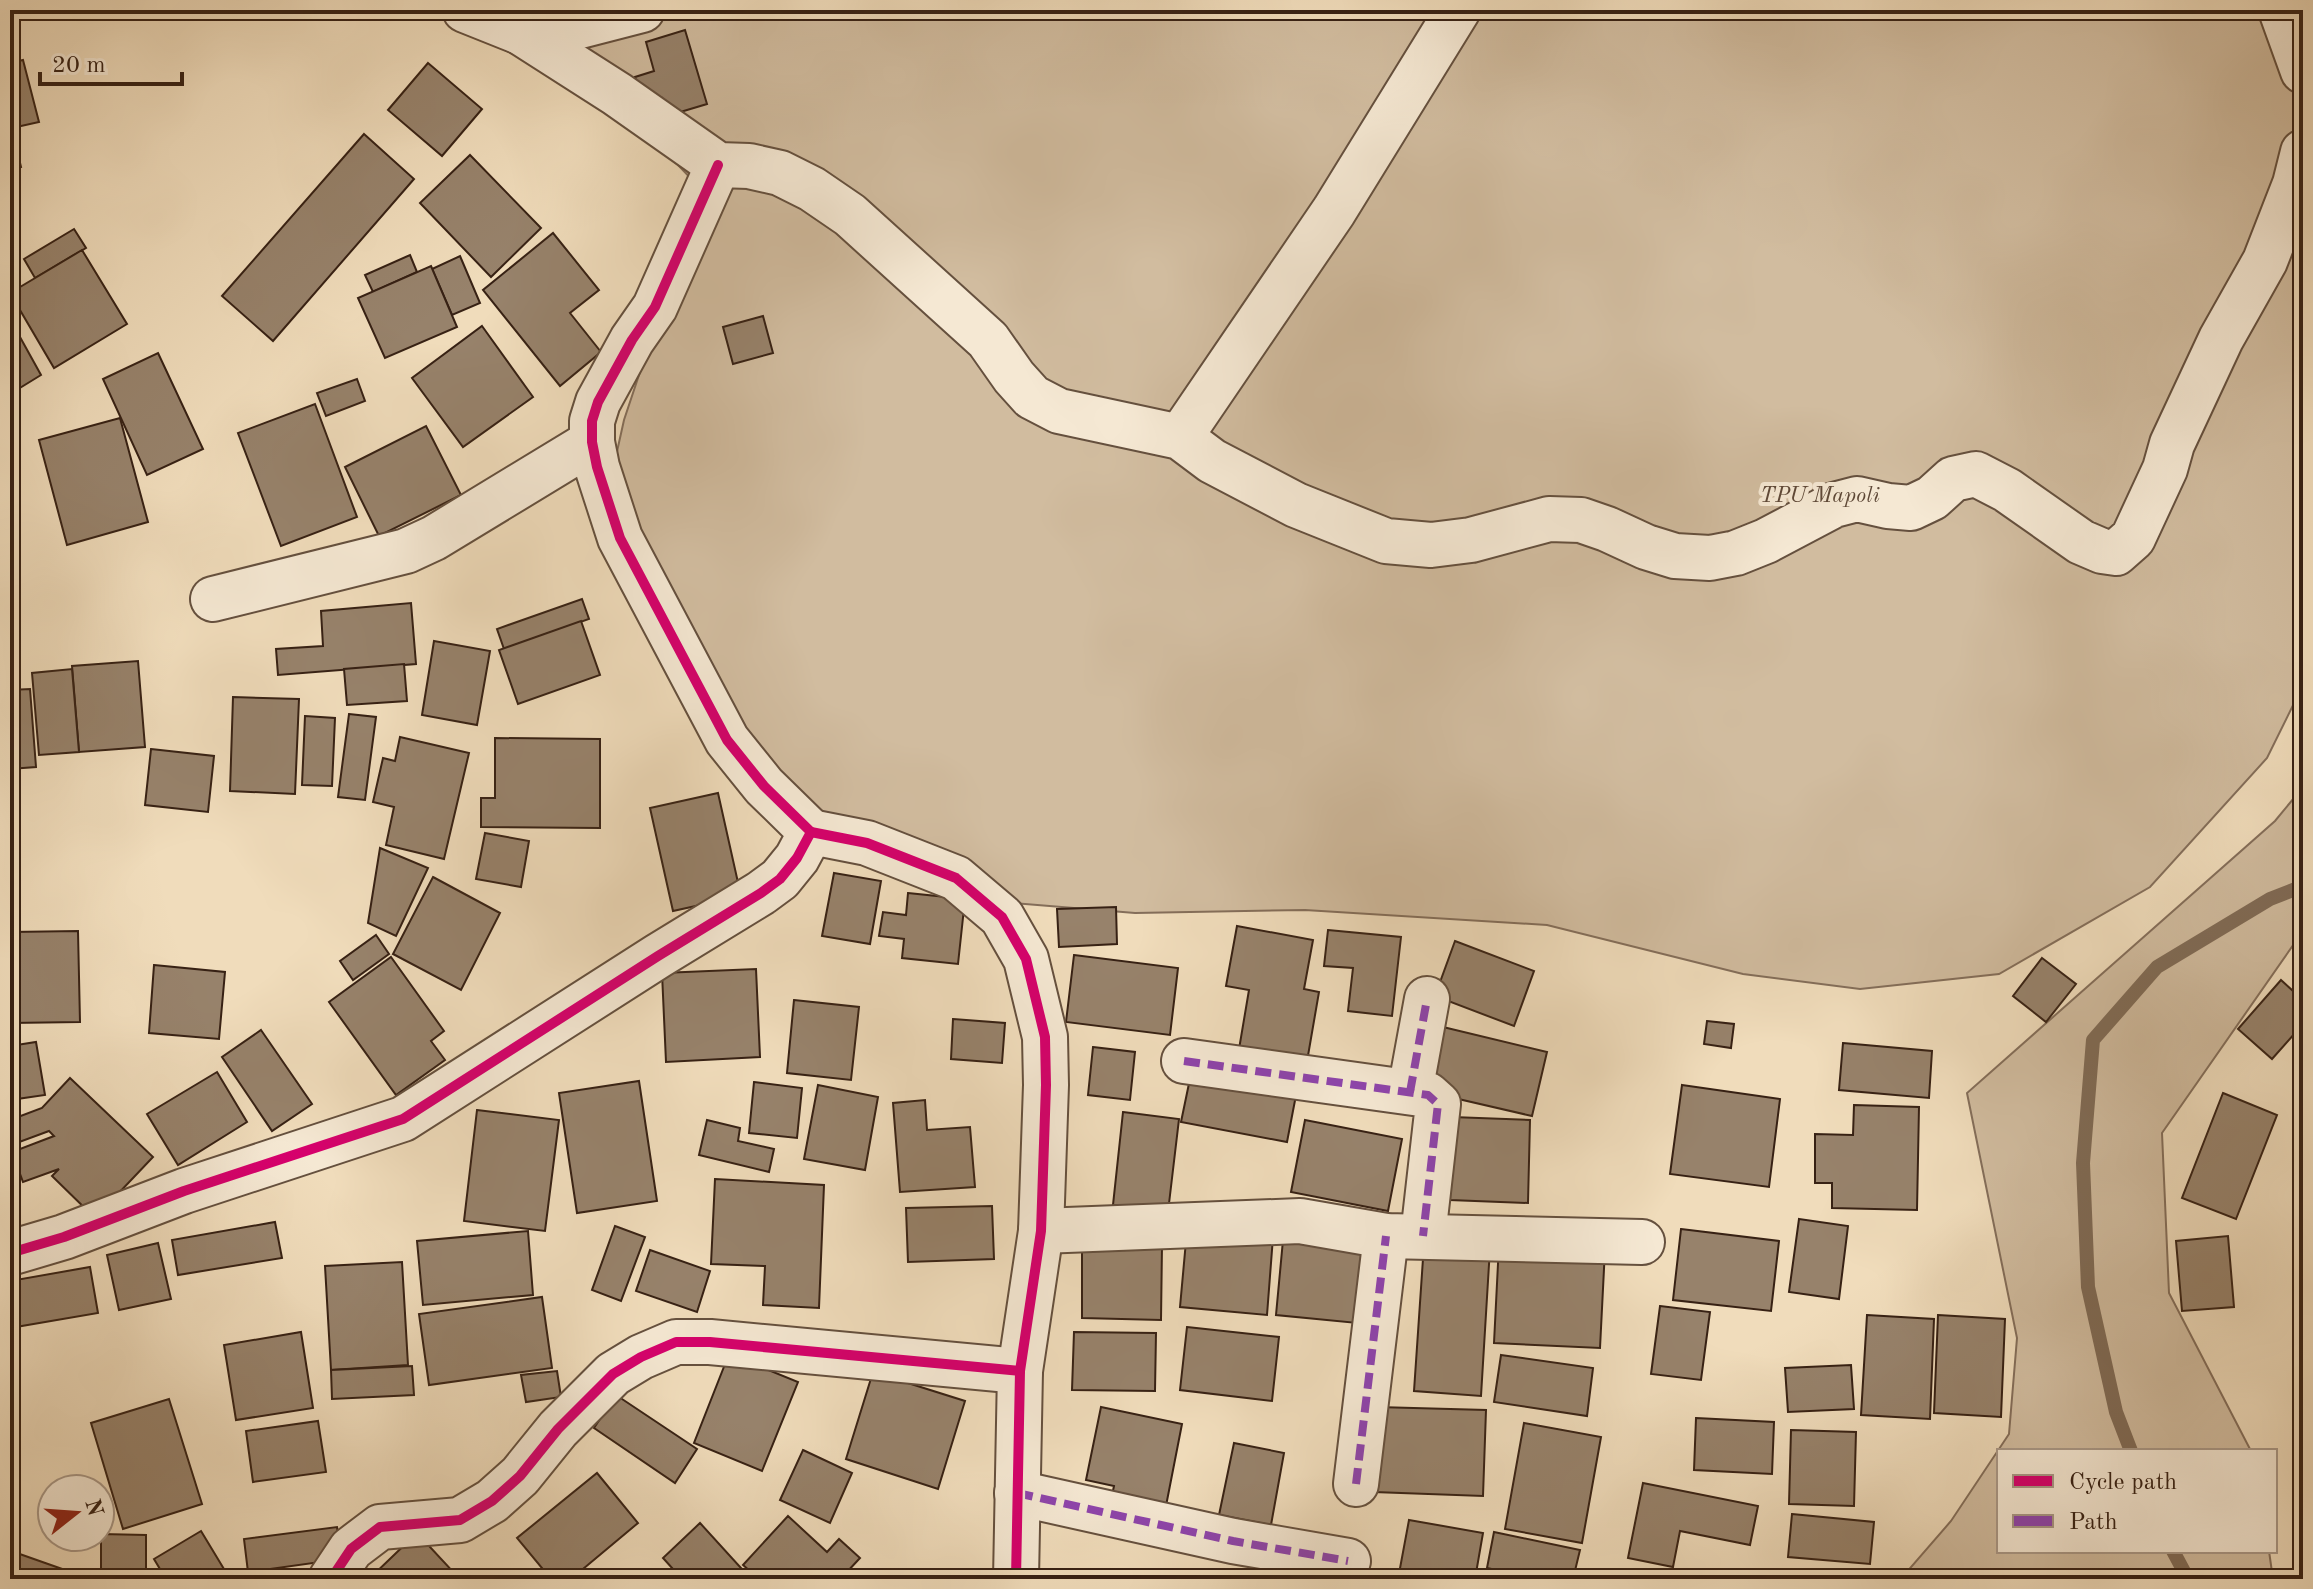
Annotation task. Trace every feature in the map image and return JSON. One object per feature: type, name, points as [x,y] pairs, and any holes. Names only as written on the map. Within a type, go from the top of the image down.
[{"type":"street","points":[[465,10],[520,32],[617,94],[718,165],[749,166],[780,173],[812,189],[850,215],[988,340],[1032,397],[1059,411],[1180,437],[1212,461],[1296,505],[1386,541],[1431,545],[1471,540],[1549,519],[1581,520],[1675,556],[1710,558],[1736,553],[1766,541],[1834,505],[1857,499],[1911,508],[1932,498],[1953,479],[1976,474],[2007,490],[2081,542],[2116,553],[2133,538],[2221,339],[2265,261],[2295,184],[2303,152]]},
{"type":"street","points":[[520,32],[580,26],[642,10]]},
{"type":"street","points":[[1180,437],[1334,211],[1458,10]]},
{"type":"street","points":[[2281,10],[2303,71]]},
{"type":"street","points":[[718,165],[655,307],[632,340],[598,402],[592,421],[597,467],[620,538],[727,740],[764,786],[811,832],[867,843],[956,878],[1002,917],[1026,959],[1045,1037],[1041,1231],[1020,1371],[1016,1579]]},
{"type":"street","points":[[213,599],[406,551],[434,538],[592,442]]},
{"type":"street","points":[[10,1253],[64,1237],[184,1191],[403,1119],[761,893],[780,879],[797,858],[811,832]]},
{"type":"street","points":[[1410,1092],[1427,999]]},
{"type":"street","points":[[1184,1061],[1428,1095],[1438,1104],[1404,1236],[1356,1484]]},
{"type":"street","points":[[1041,1231],[1300,1221],[1404,1236],[1642,1242]]},
{"type":"street","points":[[331,1579],[351,1549],[380,1527],[460,1520],[492,1501],[520,1476],[558,1429],[613,1374],[641,1357],[676,1342],[710,1342],[1020,1371]]},
{"type":"street","points":[[1017,1493],[1233,1541],[1348,1561]]},
{"type":"green space","name":"TPU Mapoli","points":[[435,10],[2303,10],[2303,685],[2267,758],[2150,887],[1999,974],[1860,989],[1743,974],[1547,925],[1305,910],[1135,913],[1002,902],[799,836],[606,501],[624,420],[701,189],[678,165],[601,100],[511,36]]},
{"type":"green space","points":[[2303,787],[2303,931],[2162,1133],[2169,1293],[2250,1449],[1999,1449],[2009,1434],[2017,1338],[1967,1093],[2275,821]]},
{"type":"green space","points":[[1997,1452],[1997,1553],[2269,1553],[2273,1579],[1889,1579],[1906,1573],[1951,1521]]},
{"type":"building","points":[[685,30],[707,104],[667,116],[662,98],[643,104],[635,77],[654,71],[646,42]]},
{"type":"building","points":[[23,60],[39,122],[12,128],[21,167],[10,170],[10,63]]},
{"type":"building","points":[[428,63],[482,109],[442,156],[388,110]]},
{"type":"building","points":[[364,134],[414,179],[273,341],[222,296]]},
{"type":"building","points":[[470,155],[541,228],[491,277],[420,203]]},
{"type":"building","points":[[74,229],[86,248],[35,278],[24,259]]},
{"type":"building","points":[[553,233],[599,290],[570,313],[601,352],[560,386],[483,290]]},
{"type":"building","points":[[82,250],[127,324],[54,368],[10,293]]},
{"type":"building","points":[[410,255],[417,272],[373,292],[365,275]]},
{"type":"building","points":[[460,256],[480,303],[452,315],[432,269]]},
{"type":"building","points":[[431,266],[457,327],[385,358],[358,298]]},
{"type":"building","points":[[763,316],[773,353],[733,364],[723,327]]},
{"type":"building","points":[[10,319],[41,375],[10,394]]},
{"type":"building","points":[[482,326],[533,397],[463,447],[412,378]]},
{"type":"building","points":[[158,353],[203,449],[147,475],[103,379]]},
{"type":"building","points":[[357,379],[365,401],[326,416],[317,393]]},
{"type":"building","points":[[315,404],[357,517],[281,546],[238,433]]},
{"type":"building","points":[[120,418],[148,522],[67,545],[39,440]]},
{"type":"building","points":[[426,426],[461,495],[379,536],[345,467]]},
{"type":"building","points":[[582,599],[589,619],[504,649],[497,629]]},
{"type":"building","points":[[411,603],[416,664],[278,675],[276,649],[323,646],[321,611]]},
{"type":"building","points":[[581,621],[600,675],[518,704],[499,650]]},
{"type":"building","points":[[434,641],[490,651],[477,725],[422,715]]},
{"type":"building","points":[[138,661],[145,747],[79,752],[72,666]]},
{"type":"building","points":[[404,664],[407,701],[347,705],[344,669]]},
{"type":"building","points":[[72,669],[79,752],[39,755],[32,673]]},
{"type":"building","points":[[30,689],[36,767],[10,769],[10,690]]},
{"type":"building","points":[[233,697],[299,699],[295,794],[230,791]]},
{"type":"building","points":[[349,714],[376,717],[365,800],[338,797]]},
{"type":"building","points":[[305,716],[335,718],[332,786],[302,785]]},
{"type":"building","points":[[400,737],[469,753],[444,859],[386,845],[394,807],[373,802],[383,758],[395,761]]},
{"type":"building","points":[[495,738],[600,739],[600,828],[481,827],[481,798],[495,798]]},
{"type":"building","points":[[151,749],[214,756],[208,812],[145,805]]},
{"type":"building","points":[[718,793],[741,896],[673,911],[650,808]]},
{"type":"building","points":[[485,833],[529,841],[521,887],[476,879]]},
{"type":"building","points":[[380,848],[428,868],[396,936],[368,923]]},
{"type":"building","points":[[834,873],[881,881],[870,944],[822,936]]},
{"type":"building","points":[[433,877],[500,913],[461,990],[393,954]]},
{"type":"building","points":[[908,893],[965,899],[958,964],[902,958],[904,939],[879,936],[883,912],[906,915]]},
{"type":"building","points":[[1116,907],[1117,944],[1059,947],[1057,909]]},
{"type":"building","points":[[1237,926],[1313,940],[1304,989],[1319,992],[1305,1073],[1237,1061],[1249,990],[1226,986]]},
{"type":"building","points":[[1328,930],[1401,937],[1392,1016],[1348,1011],[1353,968],[1324,966]]},
{"type":"building","points":[[78,931],[80,1022],[10,1023],[10,932]]},
{"type":"building","points":[[376,935],[389,954],[353,980],[340,961]]},
{"type":"building","points":[[1455,941],[1534,971],[1514,1026],[1435,996]]},
{"type":"building","points":[[1074,955],[1178,968],[1170,1035],[1066,1022]]},
{"type":"building","points":[[391,957],[444,1031],[431,1041],[445,1060],[396,1095],[329,1002]]},
{"type":"building","points":[[2042,958],[2076,984],[2046,1022],[2013,996]]},
{"type":"building","points":[[154,965],[225,972],[219,1039],[149,1033]]},
{"type":"building","points":[[756,969],[760,1057],[666,1062],[662,973]]},
{"type":"building","points":[[2281,980],[2303,1000],[2303,1024],[2272,1059],[2238,1029]]},
{"type":"building","points":[[794,1000],[859,1007],[851,1080],[787,1073]]},
{"type":"building","points":[[953,1019],[1005,1023],[1002,1063],[951,1059]]},
{"type":"building","points":[[1707,1021],[1734,1024],[1731,1048],[1704,1044]]},
{"type":"building","points":[[1443,1027],[1547,1052],[1532,1116],[1428,1092]]},
{"type":"building","points":[[261,1030],[312,1104],[272,1131],[222,1057]]},
{"type":"building","points":[[36,1042],[45,1095],[10,1100],[10,1046]]},
{"type":"building","points":[[1843,1043],[1932,1051],[1929,1098],[1839,1090]]},
{"type":"building","points":[[1093,1047],[1135,1052],[1130,1100],[1088,1095]]},
{"type":"building","points":[[1192,1069],[1297,1090],[1287,1142],[1181,1122]]},
{"type":"building","points":[[217,1072],[247,1122],[178,1165],[147,1114]]},
{"type":"building","points":[[70,1078],[153,1157],[95,1218],[52,1176],[59,1169],[23,1182],[12,1152],[54,1136],[49,1131],[14,1144],[10,1120],[42,1108]]},
{"type":"building","points":[[639,1081],[657,1201],[577,1213],[559,1093]]},
{"type":"building","points":[[754,1082],[802,1088],[797,1138],[749,1133]]},
{"type":"building","points":[[818,1085],[878,1097],[865,1170],[804,1159]]},
{"type":"building","points":[[1682,1085],[1780,1099],[1769,1187],[1670,1174]]},
{"type":"building","points":[[2223,1093],[2277,1115],[2236,1219],[2182,1198]]},
{"type":"building","points":[[925,1100],[927,1130],[970,1127],[975,1187],[900,1192],[893,1103]]},
{"type":"building","points":[[1854,1105],[1919,1107],[1917,1210],[1832,1208],[1832,1183],[1815,1183],[1815,1134],[1853,1135]]},
{"type":"building","points":[[477,1110],[559,1120],[545,1231],[464,1221]]},
{"type":"building","points":[[1123,1112],[1179,1119],[1168,1212],[1113,1205]]},
{"type":"building","points":[[1452,1117],[1530,1120],[1528,1203],[1450,1200]]},
{"type":"building","points":[[707,1120],[740,1128],[738,1141],[774,1149],[769,1172],[699,1155]]},
{"type":"building","points":[[1305,1120],[1402,1139],[1388,1211],[1291,1192]]},
{"type":"building","points":[[715,1179],[824,1185],[819,1308],[763,1305],[765,1266],[711,1264]]},
{"type":"building","points":[[992,1206],[994,1259],[908,1262],[906,1208]]},
{"type":"building","points":[[1799,1219],[1848,1226],[1839,1299],[1789,1292]]},
{"type":"building","points":[[275,1222],[282,1258],[178,1275],[172,1240]]},
{"type":"building","points":[[615,1226],[645,1237],[621,1301],[592,1290]]},
{"type":"building","points":[[1681,1229],[1779,1241],[1771,1311],[1673,1300]]},
{"type":"building","points":[[1187,1230],[1273,1237],[1267,1315],[1180,1307]]},
{"type":"building","points":[[528,1231],[533,1295],[423,1305],[417,1241]]},
{"type":"building","points":[[2228,1236],[2234,1307],[2182,1311],[2176,1241]]},
{"type":"building","points":[[1283,1240],[1365,1248],[1357,1323],[1276,1315]]},
{"type":"building","points":[[158,1243],[171,1299],[119,1310],[107,1255]]},
{"type":"building","points":[[1082,1243],[1162,1245],[1161,1320],[1082,1318]]},
{"type":"building","points":[[1424,1244],[1490,1248],[1481,1396],[1414,1391]]},
{"type":"building","points":[[1499,1244],[1605,1249],[1600,1348],[1494,1343]]},
{"type":"building","points":[[650,1250],[710,1271],[697,1312],[636,1291]]},
{"type":"building","points":[[402,1262],[408,1365],[331,1370],[325,1266]]},
{"type":"building","points":[[90,1267],[98,1313],[10,1328],[10,1281]]},
{"type":"building","points":[[542,1297],[552,1368],[429,1385],[419,1314]]},
{"type":"building","points":[[1660,1306],[1710,1312],[1701,1380],[1651,1374]]},
{"type":"building","points":[[1867,1315],[1934,1319],[1930,1419],[1861,1415]]},
{"type":"building","points":[[1938,1315],[2005,1319],[2001,1417],[1934,1413]]},
{"type":"building","points":[[1187,1327],[1279,1337],[1272,1401],[1180,1390]]},
{"type":"building","points":[[301,1332],[313,1408],[236,1420],[224,1345]]},
{"type":"building","points":[[1074,1332],[1156,1333],[1155,1391],[1072,1390]]},
{"type":"building","points":[[729,1354],[798,1382],[762,1471],[694,1443]]},
{"type":"building","points":[[1501,1355],[1593,1368],[1587,1416],[1494,1402]]},
{"type":"building","points":[[1851,1365],[1854,1409],[1788,1412],[1785,1368]]},
{"type":"building","points":[[412,1366],[414,1395],[332,1399],[331,1370]]},
{"type":"building","points":[[557,1371],[561,1397],[526,1402],[521,1375]]},
{"type":"building","points":[[873,1372],[965,1401],[938,1489],[846,1459]]},
{"type":"building","points":[[616,1395],[697,1449],[675,1483],[594,1428]]},
{"type":"building","points":[[169,1399],[202,1504],[123,1529],[116,1506],[116,1473],[106,1473],[91,1423]]},
{"type":"building","points":[[1101,1407],[1182,1424],[1165,1511],[1111,1500],[1114,1486],[1086,1480]]},
{"type":"building","points":[[1377,1407],[1486,1410],[1483,1496],[1374,1492]]},
{"type":"building","points":[[1696,1418],[1774,1422],[1772,1474],[1694,1470]]},
{"type":"building","points":[[318,1421],[326,1472],[253,1482],[246,1431]]},
{"type":"building","points":[[1524,1423],[1601,1437],[1582,1543],[1505,1529]]},
{"type":"building","points":[[1791,1430],[1856,1432],[1854,1506],[1789,1504]]},
{"type":"building","points":[[1234,1443],[1284,1453],[1271,1525],[1219,1515]]},
{"type":"building","points":[[803,1450],[852,1473],[830,1523],[780,1500]]},
{"type":"building","points":[[597,1473],[638,1523],[571,1579],[551,1579],[517,1538]]},
{"type":"building","points":[[1643,1483],[1758,1506],[1750,1545],[1680,1531],[1673,1567],[1628,1558]]},
{"type":"building","points":[[1792,1514],[1874,1522],[1870,1564],[1788,1557]]},
{"type":"building","points":[[788,1516],[827,1552],[839,1539],[860,1558],[846,1573],[853,1579],[759,1579],[743,1565]]},
{"type":"building","points":[[1409,1520],[1483,1533],[1475,1579],[1398,1579]]},
{"type":"building","points":[[700,1523],[751,1579],[682,1579],[663,1558]]},
{"type":"building","points":[[337,1527],[342,1559],[248,1572],[244,1539]]},
{"type":"building","points":[[201,1531],[230,1579],[166,1579],[154,1559]]},
{"type":"building","points":[[1494,1532],[1580,1550],[1573,1579],[1539,1579],[1487,1568]]},
{"type":"building","points":[[417,1533],[457,1576],[453,1579],[369,1579]]},
{"type":"building","points":[[116,1534],[146,1535],[146,1579],[101,1579],[101,1553],[116,1553]]},
{"type":"building","points":[[14,1552],[85,1577],[85,1579],[10,1579]]},
{"type":"waterway","points":[[2130,1449],[2116,1412],[2088,1287],[2083,1163],[2093,1040],[2157,967],[2270,899],[2303,886]]},
{"type":"waterway","points":[[2174,1553],[2188,1579]]},
{"type":"marked path","points":[[1410,1092],[1427,999]]},
{"type":"marked path","points":[[1184,1061],[1428,1095],[1438,1104],[1423,1236]]},
{"type":"marked path","points":[[1356,1484],[1386,1236]]},
{"type":"marked path","points":[[1017,1493],[1233,1541],[1348,1561]]},
{"type":"cycle path","points":[[10,1253],[64,1237],[184,1191],[403,1119],[761,893],[780,879],[797,858],[811,832],[764,786],[727,740],[620,538],[592,442],[592,421],[598,402],[632,340],[655,307],[718,165]]},
{"type":"cycle path","points":[[811,832],[867,843],[956,878],[1002,917],[1026,959],[1045,1037],[1046,1085],[1041,1231],[1020,1371],[1016,1579]]},
{"type":"cycle path","points":[[331,1579],[351,1549],[380,1527],[460,1520],[492,1501],[520,1476],[558,1429],[613,1374],[641,1357],[676,1342],[710,1342],[1020,1371]]}]
